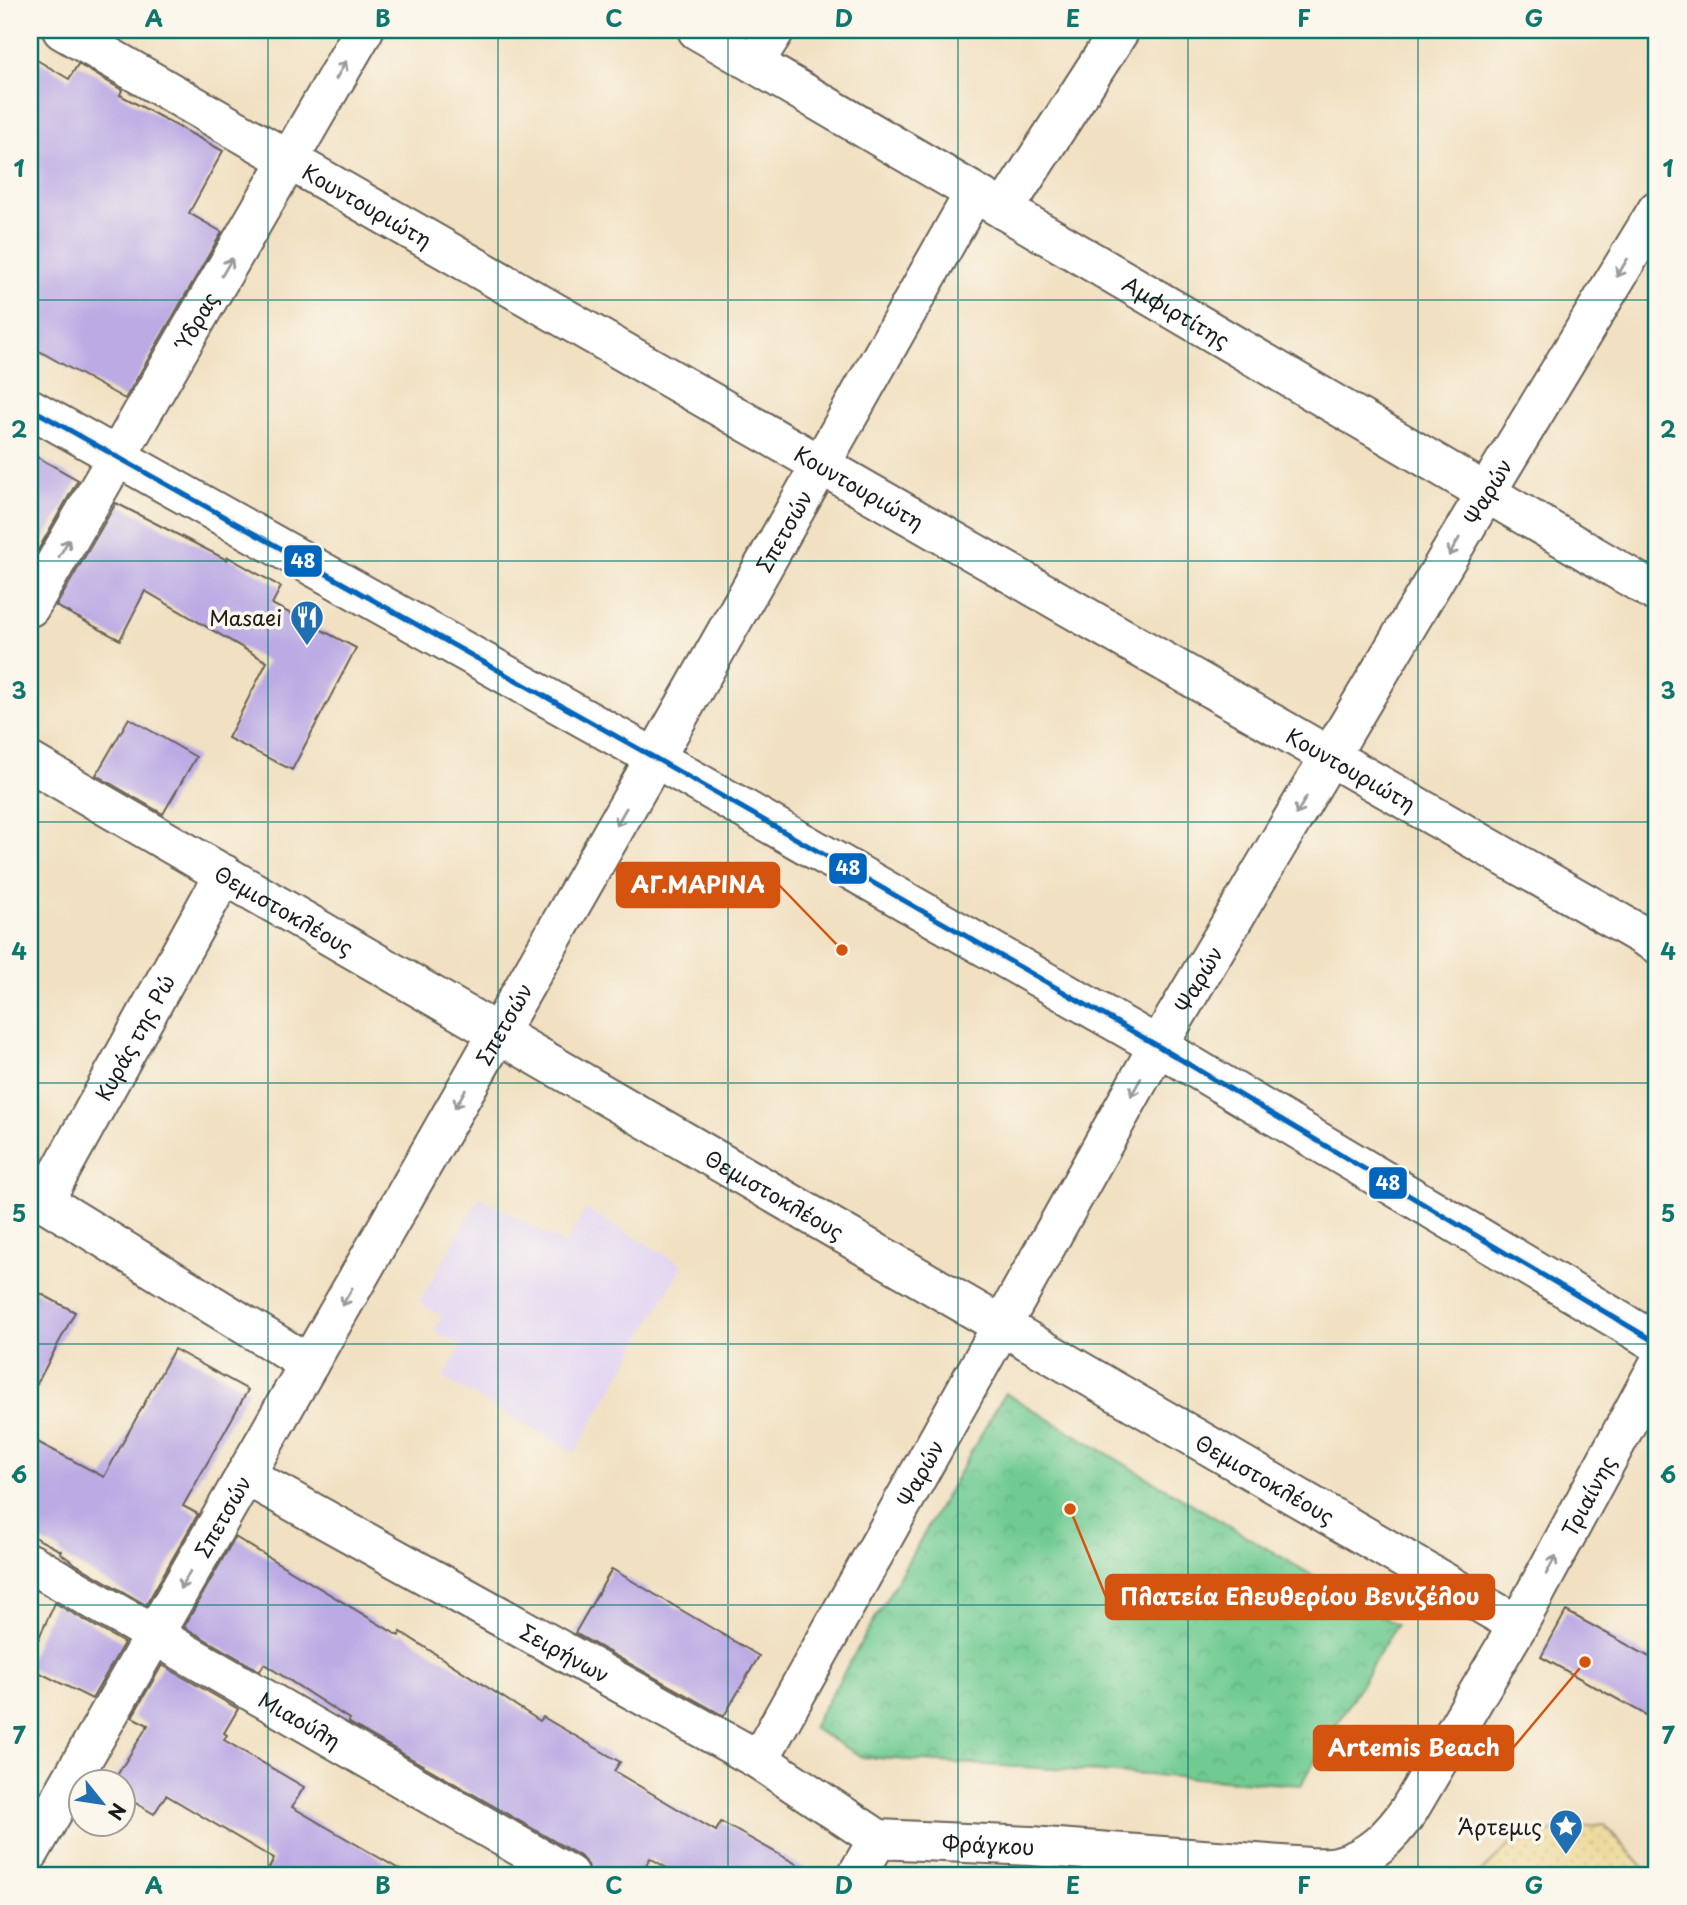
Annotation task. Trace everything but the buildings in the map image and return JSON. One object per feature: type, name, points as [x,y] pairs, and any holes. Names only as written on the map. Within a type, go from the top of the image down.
[{"type":"street","name":"Κουντουριώτη","points":[[62,30],[1657,944]]},
{"type":"street","name":"Ύδρας","points":[[30,607],[364,30]]},
{"type":"street","name":"Αμφιρτίτης","points":[[697,30],[1657,593]]},
{"type":"street","points":[[754,63],[775,30]]},
{"type":"street","name":"Σπετσών","points":[[30,1852],[820,464],[989,201],[1120,30]]},
{"type":"street","name":"Ψαρών","points":[[759,1760],[1158,1046],[1657,210]]},
{"type":"street","points":[[30,408],[655,758],[1158,1046],[1657,1343]]},
{"type":"street","name":"Θεμιστοκλέους","points":[[30,762],[1518,1625]]},
{"type":"street","name":"Κυράς της Ρώ","points":[[37,1197],[224,874]]},
{"type":"street","points":[[37,1197],[309,1364]]},
{"type":"street","name":"Τριαίνης","points":[[1518,1625],[1657,1367]]},
{"type":"street","name":"Σειρήνων","points":[[245,1475],[759,1760],[878,1839]]},
{"type":"street","name":"Μιαούλη","points":[[30,1563],[569,1875]]},
{"type":"street","name":"Φράγκου","points":[[878,1839],[1031,1846],[1309,1867],[1336,1866],[1374,1849],[1394,1831],[1518,1625]]},
{"type":"street","points":[[857,1875],[878,1839]]},
{"type":"shaded area","points":[[480,1197],[565,1245],[586,1209],[683,1265],[575,1453],[443,1378],[461,1346],[434,1331],[442,1316],[419,1303]]},
{"type":"sand","name":"Άρτεμις","points":[[1604,1824],[1650,1875],[1478,1875],[1519,1837]]},
{"type":"green space","points":[[1005,1393],[1396,1625],[1301,1785],[862,1757],[812,1728]]},
{"type":"transit line","name":"48","points":[[30,408],[655,758],[1158,1046],[1657,1343]]},
{"type":"place","name":"Masaei","points":[[307,647]]},
{"type":"place","name":"ΑΓ.ΜΑΡΙΝΑ","points":[[842,950]]},
{"type":"place","name":"Πλατεία Ελευθερίου Βενιζέλου","points":[[1070,1509]]},
{"type":"place","name":"Artemis Beach","points":[[1585,1662]]},
{"type":"place","name":"Άρτεμις","points":[[1566,1856]]}]
